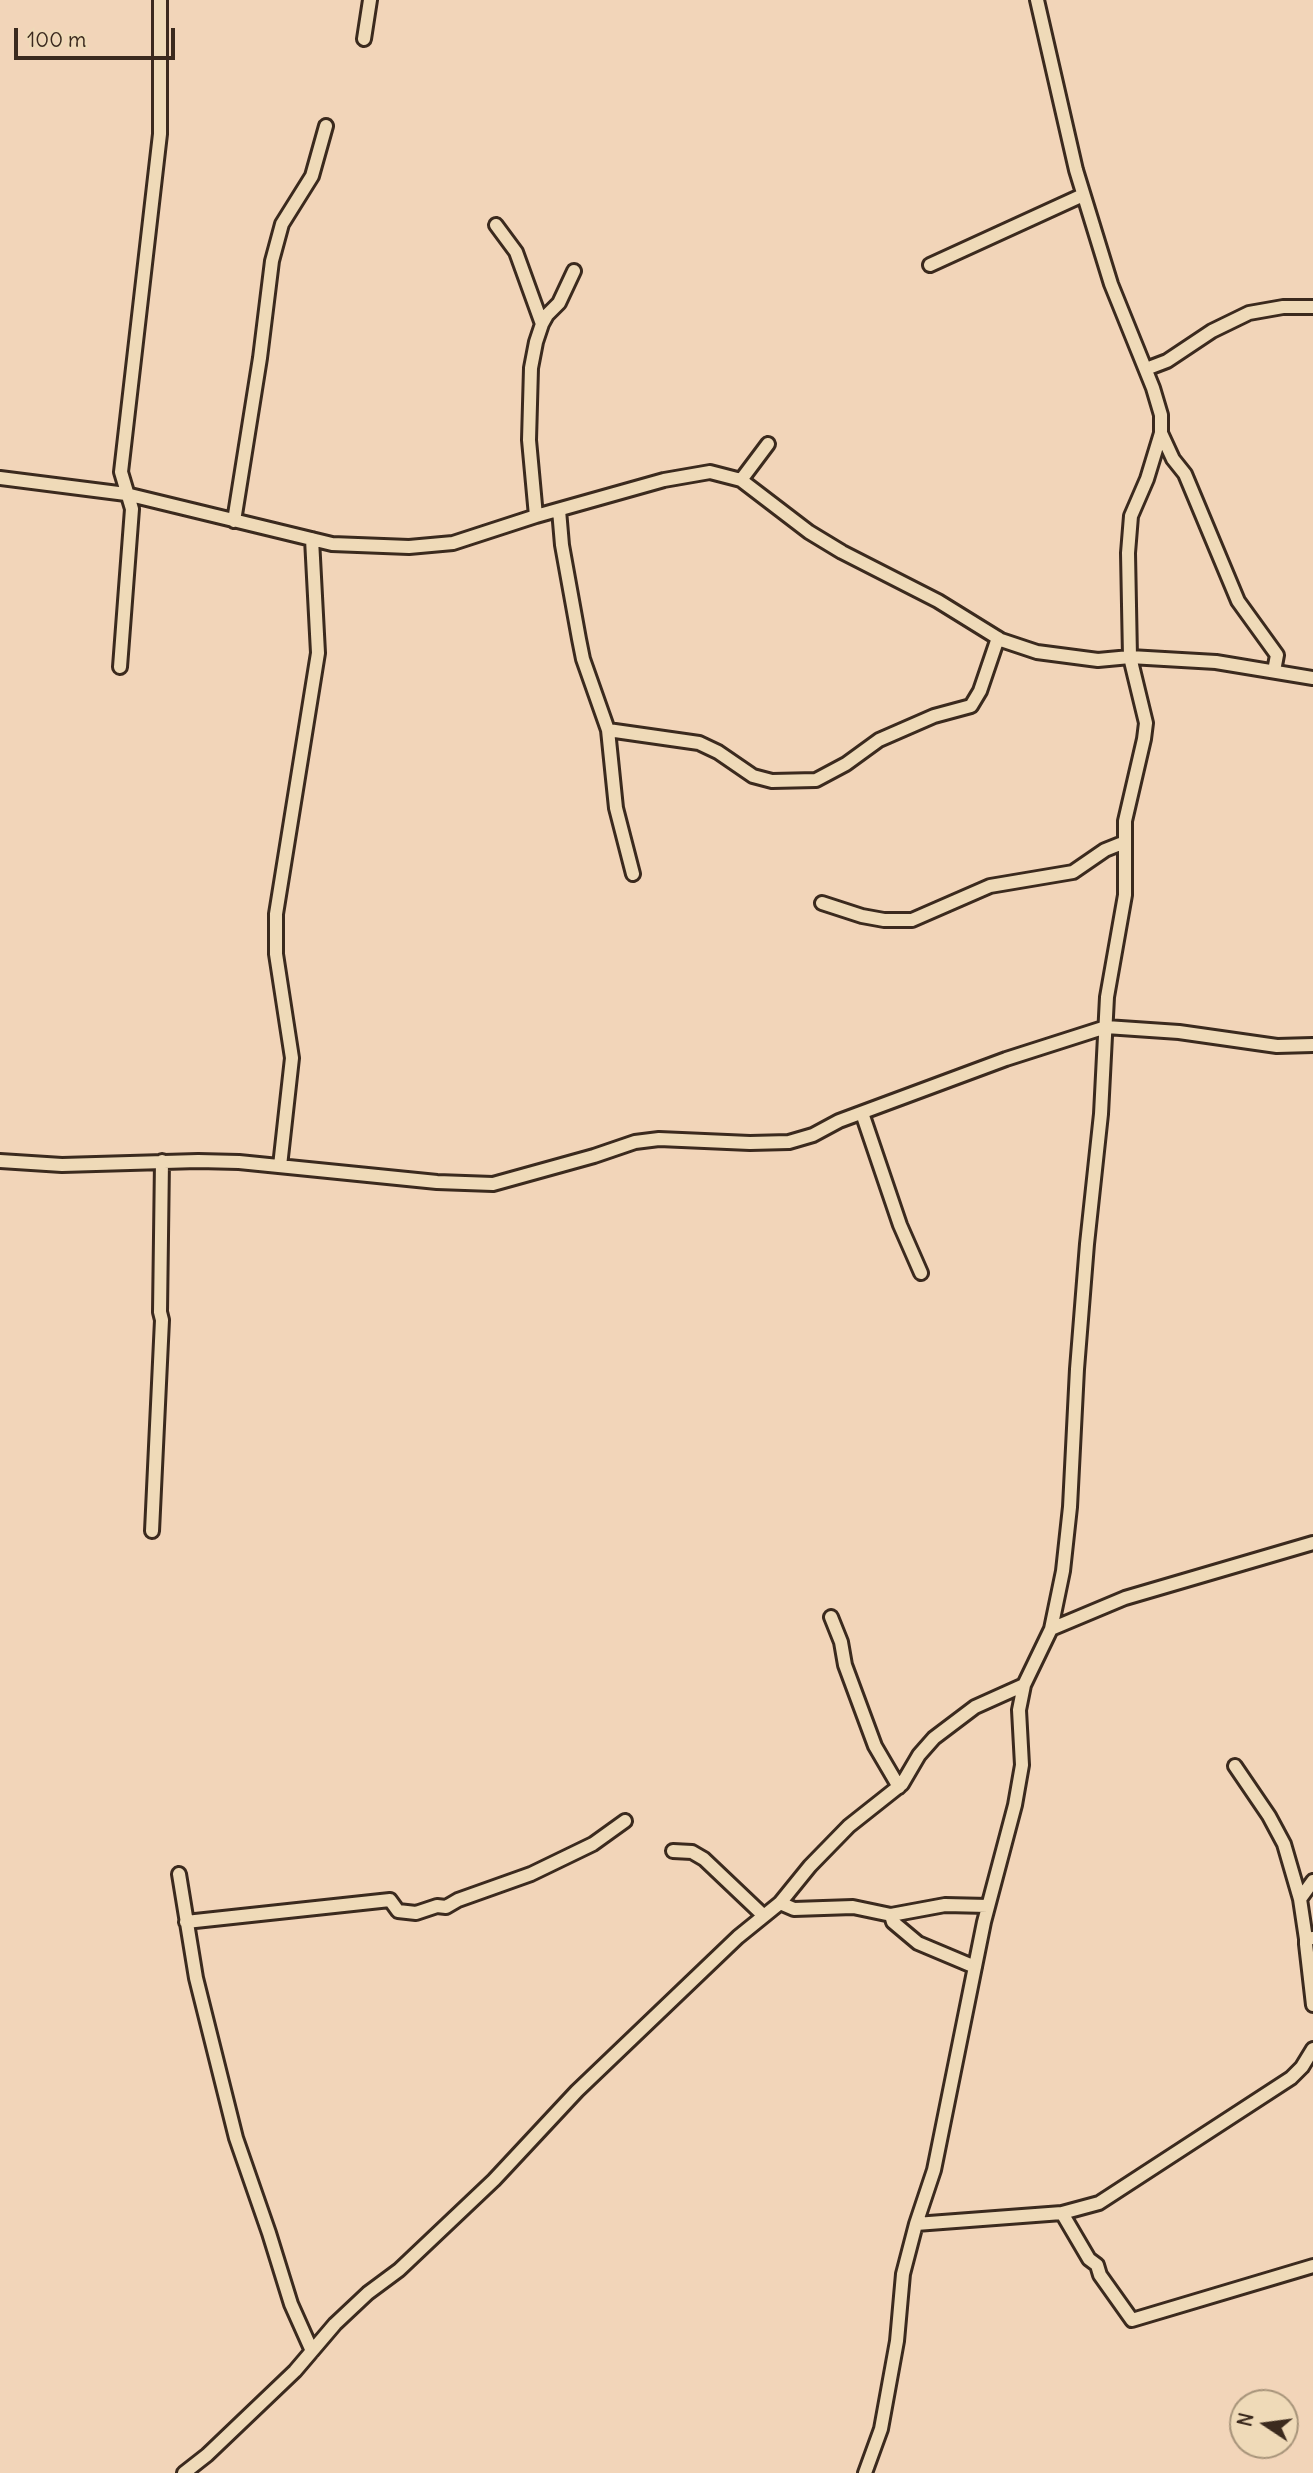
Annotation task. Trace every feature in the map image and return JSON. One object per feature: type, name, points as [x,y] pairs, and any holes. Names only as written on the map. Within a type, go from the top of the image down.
[{"type":"street","points":[[120,667],[132,509],[121,472],[160,134],[160,0]]},
{"type":"street","points":[[364,39],[370,0]]},
{"type":"street","points":[[1037,0],[1083,195],[1111,284],[1158,402],[1161,433],[1173,459],[1185,474],[1238,601],[1278,655],[1274,671]]},
{"type":"street","points":[[233,521],[260,358],[272,261],[282,224],[312,176],[326,125]]},
{"type":"street","points":[[930,265],[1083,195]]},
{"type":"street","points":[[496,225],[516,252],[542,324]]},
{"type":"street","points":[[536,516],[529,440],[531,368],[542,324],[559,303],[574,271]]},
{"type":"street","points":[[1146,369],[1167,361],[1212,331],[1249,313],[1283,307],[1313,307]]},
{"type":"street","points":[[865,2473],[881,2429],[897,2341],[903,2274],[934,2170],[988,1906],[1015,1805],[1021,1765],[1019,1710],[1024,1685],[1051,1629],[1063,1571],[1070,1507],[1087,1244],[1101,1114],[1107,997],[1125,895],[1125,821],[1146,723],[1130,657],[1127,590],[1131,516],[1147,479],[1161,433]]},
{"type":"street","points":[[741,480],[768,444]]},
{"type":"street","points":[[0,478],[126,494],[332,544],[409,547],[453,543],[536,516],[664,480],[701,472],[725,475],[741,480],[809,532],[842,552],[938,601],[998,638],[1047,654],[1098,660],[1130,657],[1216,662],[1313,678]]},
{"type":"street","points":[[559,510],[562,545],[583,659],[608,730],[616,808],[633,874]]},
{"type":"street","points":[[279,1166],[292,1058],[276,954],[276,914],[318,653],[312,539]]},
{"type":"street","points":[[608,730],[699,743],[718,752],[753,776],[772,781],[816,780],[846,764],[878,740],[934,716],[971,706],[980,691],[998,638]]},
{"type":"street","points":[[822,903],[884,920],[912,920],[928,915],[979,889],[1073,872],[1105,850],[1125,842]]},
{"type":"street","points":[[0,1161],[62,1165],[162,1161],[239,1162],[437,1182],[493,1184],[594,1157],[635,1142],[659,1139],[789,1142],[1006,1059],[1106,1027],[1179,1032],[1277,1046],[1313,1045]]},
{"type":"street","points":[[862,1113],[900,1225],[922,1273]]},
{"type":"street","points":[[152,1531],[162,1320],[162,1161]]},
{"type":"street","points":[[1051,1629],[1125,1598],[1313,1543]]},
{"type":"street","points":[[831,1617],[841,1642],[845,1665],[875,1746],[899,1787]]},
{"type":"street","points":[[184,2473],[233,2430],[368,2292],[399,2270],[494,2180],[577,2091],[738,1937],[780,1903],[810,1866],[849,1826],[899,1787],[926,1746],[952,1722],[975,1707],[1024,1685]]},
{"type":"street","points":[[1235,1766],[1269,1816],[1291,1865],[1310,1938],[1313,2005]]},
{"type":"street","points":[[187,1922],[390,1900],[398,1911],[416,1913],[437,1906],[446,1907],[458,1900],[531,1874],[593,1844],[625,1821]]},
{"type":"street","points":[[673,1851],[692,1852],[704,1859],[764,1916]]},
{"type":"street","points":[[179,1874],[207,2029],[236,2138],[270,2233],[291,2304],[312,2351]]},
{"type":"street","points":[[1300,1899],[1313,1881]]},
{"type":"street","points":[[780,1903],[794,1909],[853,1907],[891,1915],[945,1905],[988,1906]]},
{"type":"street","points":[[891,1915],[893,1922],[918,1943],[975,1967]]},
{"type":"street","points":[[916,2224],[1062,2213],[1099,2203],[1291,2078],[1308,2071],[1313,2049]]},
{"type":"street","points":[[1062,2213],[1089,2259],[1097,2265],[1100,2275],[1132,2320],[1313,2266]]}]
